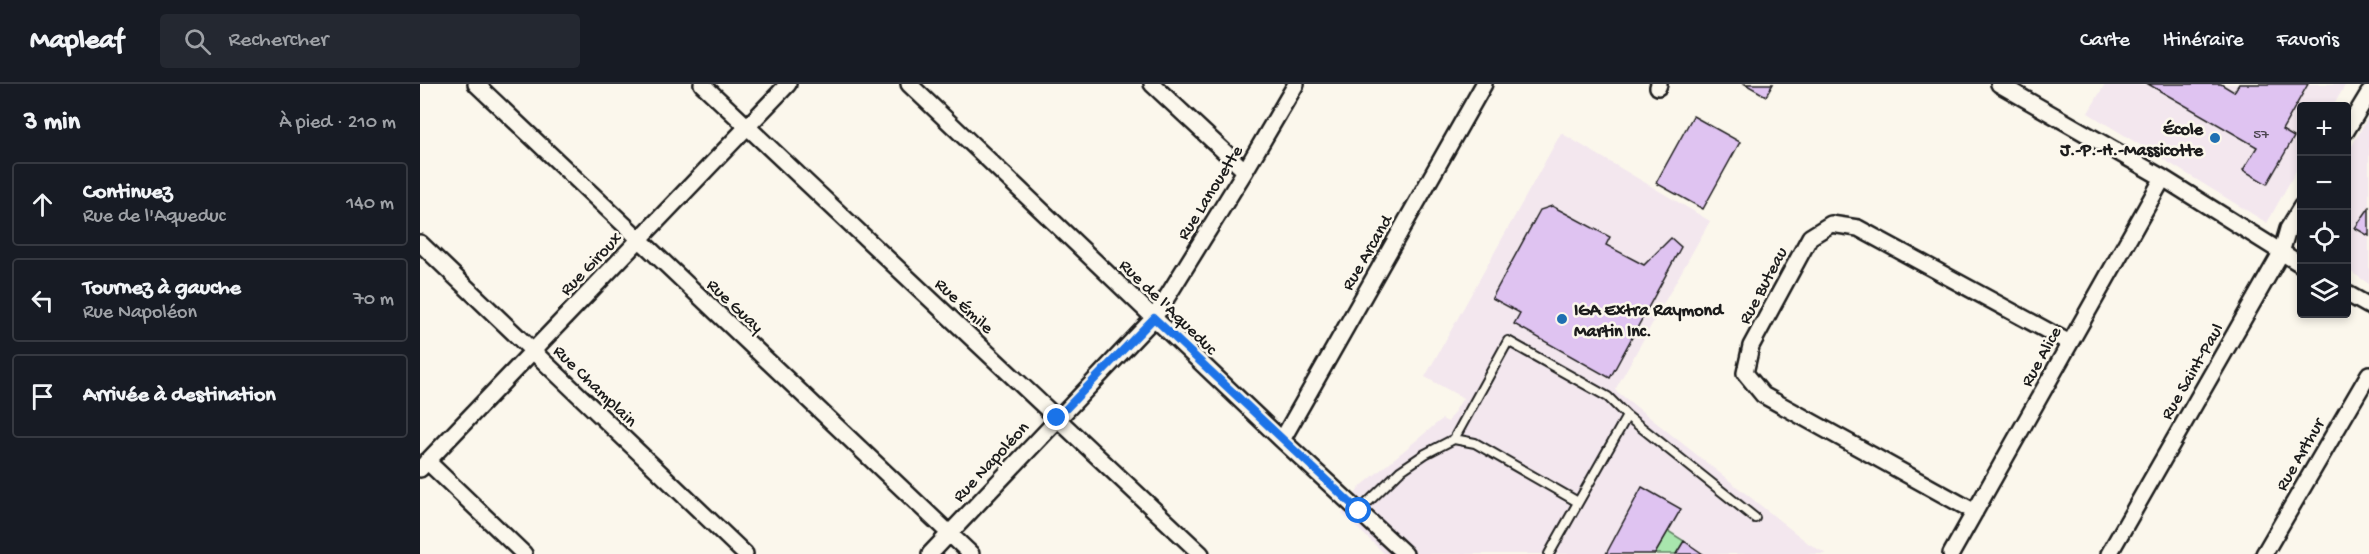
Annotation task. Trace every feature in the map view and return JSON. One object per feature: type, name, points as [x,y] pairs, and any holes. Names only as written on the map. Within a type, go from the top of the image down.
[{"type":"street","name":"Rue Guay","points":[[476,84],[971,554]]},
{"type":"street","name":"Rue Émile","points":[[702,84],[1201,554]]},
{"type":"street","name":"Rue Giroux","points":[[423,465],[788,84]]},
{"type":"street","name":"Rue de l'Aqueduc","points":[[909,84],[1282,440],[1405,554]]},
{"type":"street","points":[[1152,84],[1245,171]]},
{"type":"street","name":"Rue Lanouette","points":[[1154,318],[1296,84]]},
{"type":"street","name":"Rue Arcand","points":[[1282,440],[1484,84]]},
{"type":"street","points":[[1999,84],[2163,178],[2298,264]]},
{"type":"street","points":[[2351,124],[2369,93]]},
{"type":"street","name":"Rue Alice","points":[[1951,554],[2163,178]]},
{"type":"street","name":"Rue Saint-Paul","points":[[2109,554],[2281,253],[2288,229],[2299,210]]},
{"type":"street","name":"Rue Buteau","points":[[1975,512],[1763,395],[1745,373],[1751,346],[1810,237],[1831,224],[1858,228],[2070,343]]},
{"type":"street","name":"Rue Champlain","points":[[420,243],[746,554]]},
{"type":"street","points":[[2351,295],[2369,306]]},
{"type":"street","name":"Rue Napoléon","points":[[930,554],[1154,318]]},
{"type":"street","name":"Rue Arthur","points":[[2264,554],[2369,374]]},
{"type":"street","points":[[423,465],[524,554]]},
{"type":"lane","points":[[1359,511],[1400,471],[1425,454],[1454,439],[1508,341],[1608,397],[1627,416],[1755,518]]},
{"type":"lane","points":[[1549,554],[1627,416]]},
{"type":"lane","points":[[1454,439],[1475,443],[1578,502]]},
{"type":"shaded area","name":"École J.-P.-H.-Massicotte","points":[[2105,84],[2346,84],[2335,102],[2297,102],[2297,169],[2267,223],[2088,113]]},
{"type":"shaded area","points":[[2369,115],[2369,284],[2351,272],[2351,148]]},
{"type":"shaded area","points":[[1561,133],[1710,221],[1615,390],[1808,543],[1826,554],[1385,554],[1342,514],[1360,487],[1442,419],[1448,422],[1463,398],[1425,377]]},
{"type":"green space","points":[[1668,531],[1684,541],[1676,554],[1655,554]]},
{"type":"building","points":[[1745,84],[1773,84],[1766,96]]},
{"type":"building","points":[[2148,84],[2221,84],[2234,92],[2239,84],[2308,84],[2282,130],[2294,137],[2267,184],[2243,170],[2257,147]]},
{"type":"building","points":[[1693,116],[1740,142],[1703,209],[1656,183]]},
{"type":"building","points":[[1552,206],[1610,237],[1606,245],[1644,265],[1671,238],[1681,247],[1610,378],[1514,324],[1520,313],[1492,298],[1540,210]]},
{"type":"building","points":[[2369,208],[2369,236],[2355,228]]},
{"type":"building","points":[[1642,487],[1681,509],[1655,554],[1606,554]]},
{"type":"building","points":[[1684,541],[1703,554],[1676,554]]},
{"type":"place","name":"École J.-P.-H.-Massicotte","points":[[2215,138]]},
{"type":"place","name":"IGA Extra Raymond Martin Inc.","points":[[1562,319]]},
{"type":"route","points":[[1057,418],[1154,318],[1359,511]]}]
